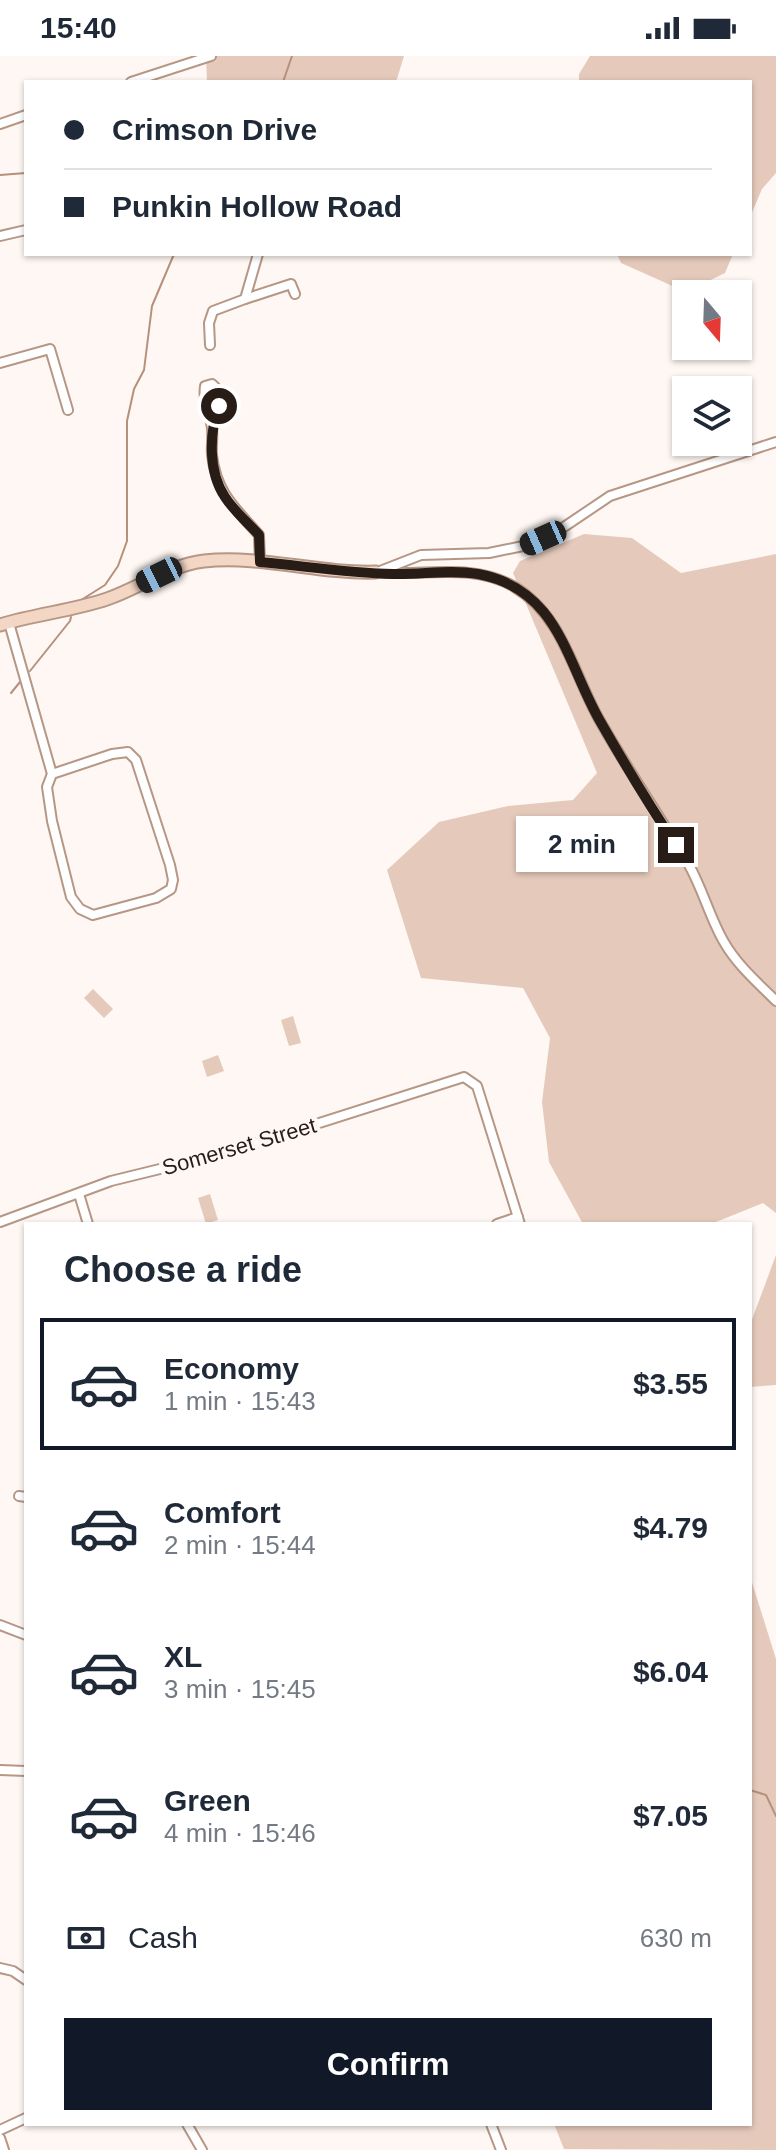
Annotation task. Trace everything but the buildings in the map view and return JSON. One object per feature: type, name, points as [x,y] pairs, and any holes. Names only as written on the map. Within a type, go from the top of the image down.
[{"type":"street","points":[[137,80],[211,56]]},
{"type":"street","points":[[0,124],[24,116]]},
{"type":"street","points":[[0,236],[24,230]]},
{"type":"street","points":[[245,299],[257,256]]},
{"type":"street","points":[[210,345],[209,323],[213,311],[291,284],[295,294]]},
{"type":"street","points":[[0,363],[50,349],[68,410]]},
{"type":"street","points":[[212,425],[212,455],[217,482],[226,498],[259,535],[260,562]]},
{"type":"street","points":[[376,572],[421,555],[489,553],[528,545],[558,531],[610,496],[776,442]]},
{"type":"street","points":[[52,774],[112,754],[128,752],[136,760],[170,865],[171,889],[156,898],[93,915],[80,909],[71,897],[52,821],[47,787],[52,774],[4,624],[101,602],[170,571],[201,562],[260,562],[376,572],[451,572],[485,576],[512,586],[545,614],[570,652],[598,718],[690,867],[724,943],[736,960],[776,1001]]},
{"type":"street","name":"Somerset Street","points":[[0,1222],[111,1181],[225,1153],[464,1077],[477,1086],[519,1221]]},
{"type":"street","points":[[79,1194],[87,1222]]},
{"type":"street","points":[[0,1625],[24,1634]]},
{"type":"street","points":[[0,1770],[24,1771]]},
{"type":"street","points":[[0,1968],[13,1971],[24,1979]]},
{"type":"street","points":[[0,2130],[24,2119]]},
{"type":"street","points":[[188,2126],[202,2150]]},
{"type":"street","points":[[492,2126],[501,2150]]},
{"type":"street","points":[[0,2138],[4,2150]]},
{"type":"shaded area","points":[[206,56],[404,56],[397,80],[207,80]]},
{"type":"shaded area","points":[[590,56],[776,56],[776,173],[762,189],[752,212],[752,80],[579,80],[579,74]]},
{"type":"shaded area","points":[[618,256],[732,256],[725,273],[711,280],[672,280],[672,286],[621,263]]},
{"type":"shaded area","points":[[584,534],[632,538],[681,573],[776,554],[776,1213],[763,1203],[716,1222],[582,1222],[549,1162],[542,1102],[550,1038],[523,988],[421,978],[387,870],[439,822],[508,806],[573,800],[597,773],[513,573],[520,561]]},
{"type":"shaded area","points":[[93,989],[113,1009],[104,1018],[84,998]]},
{"type":"shaded area","points":[[293,1016],[301,1043],[289,1046],[281,1020]]},
{"type":"shaded area","points":[[218,1055],[224,1071],[207,1077],[202,1061]]},
{"type":"shaded area","points":[[210,1194],[218,1220],[205,1222],[198,1198]]},
{"type":"shaded area","points":[[776,1255],[776,1385],[752,1387],[752,1320]]},
{"type":"shaded area","points":[[752,1582],[776,1659],[776,2150],[564,2149],[555,2126],[752,2126]]},
{"type":"waterway","points":[[284,80],[292,56]]},
{"type":"waterway","points":[[0,175],[24,173]]},
{"type":"waterway","points":[[78,602],[105,585],[118,566],[127,541],[127,421],[134,389],[144,370],[152,306],[173,256]]},
{"type":"waterway","points":[[30,671],[71,617]]},
{"type":"waterway","points":[[11,693],[20,682]]},
{"type":"waterway","points":[[752,1791],[766,1795],[776,1816]]},
{"type":"route","points":[[219,406],[212,425],[212,455],[217,482],[226,498],[259,535],[260,562],[356,572],[475,574],[512,586],[550,620],[570,652],[598,718],[676,845]]}]
